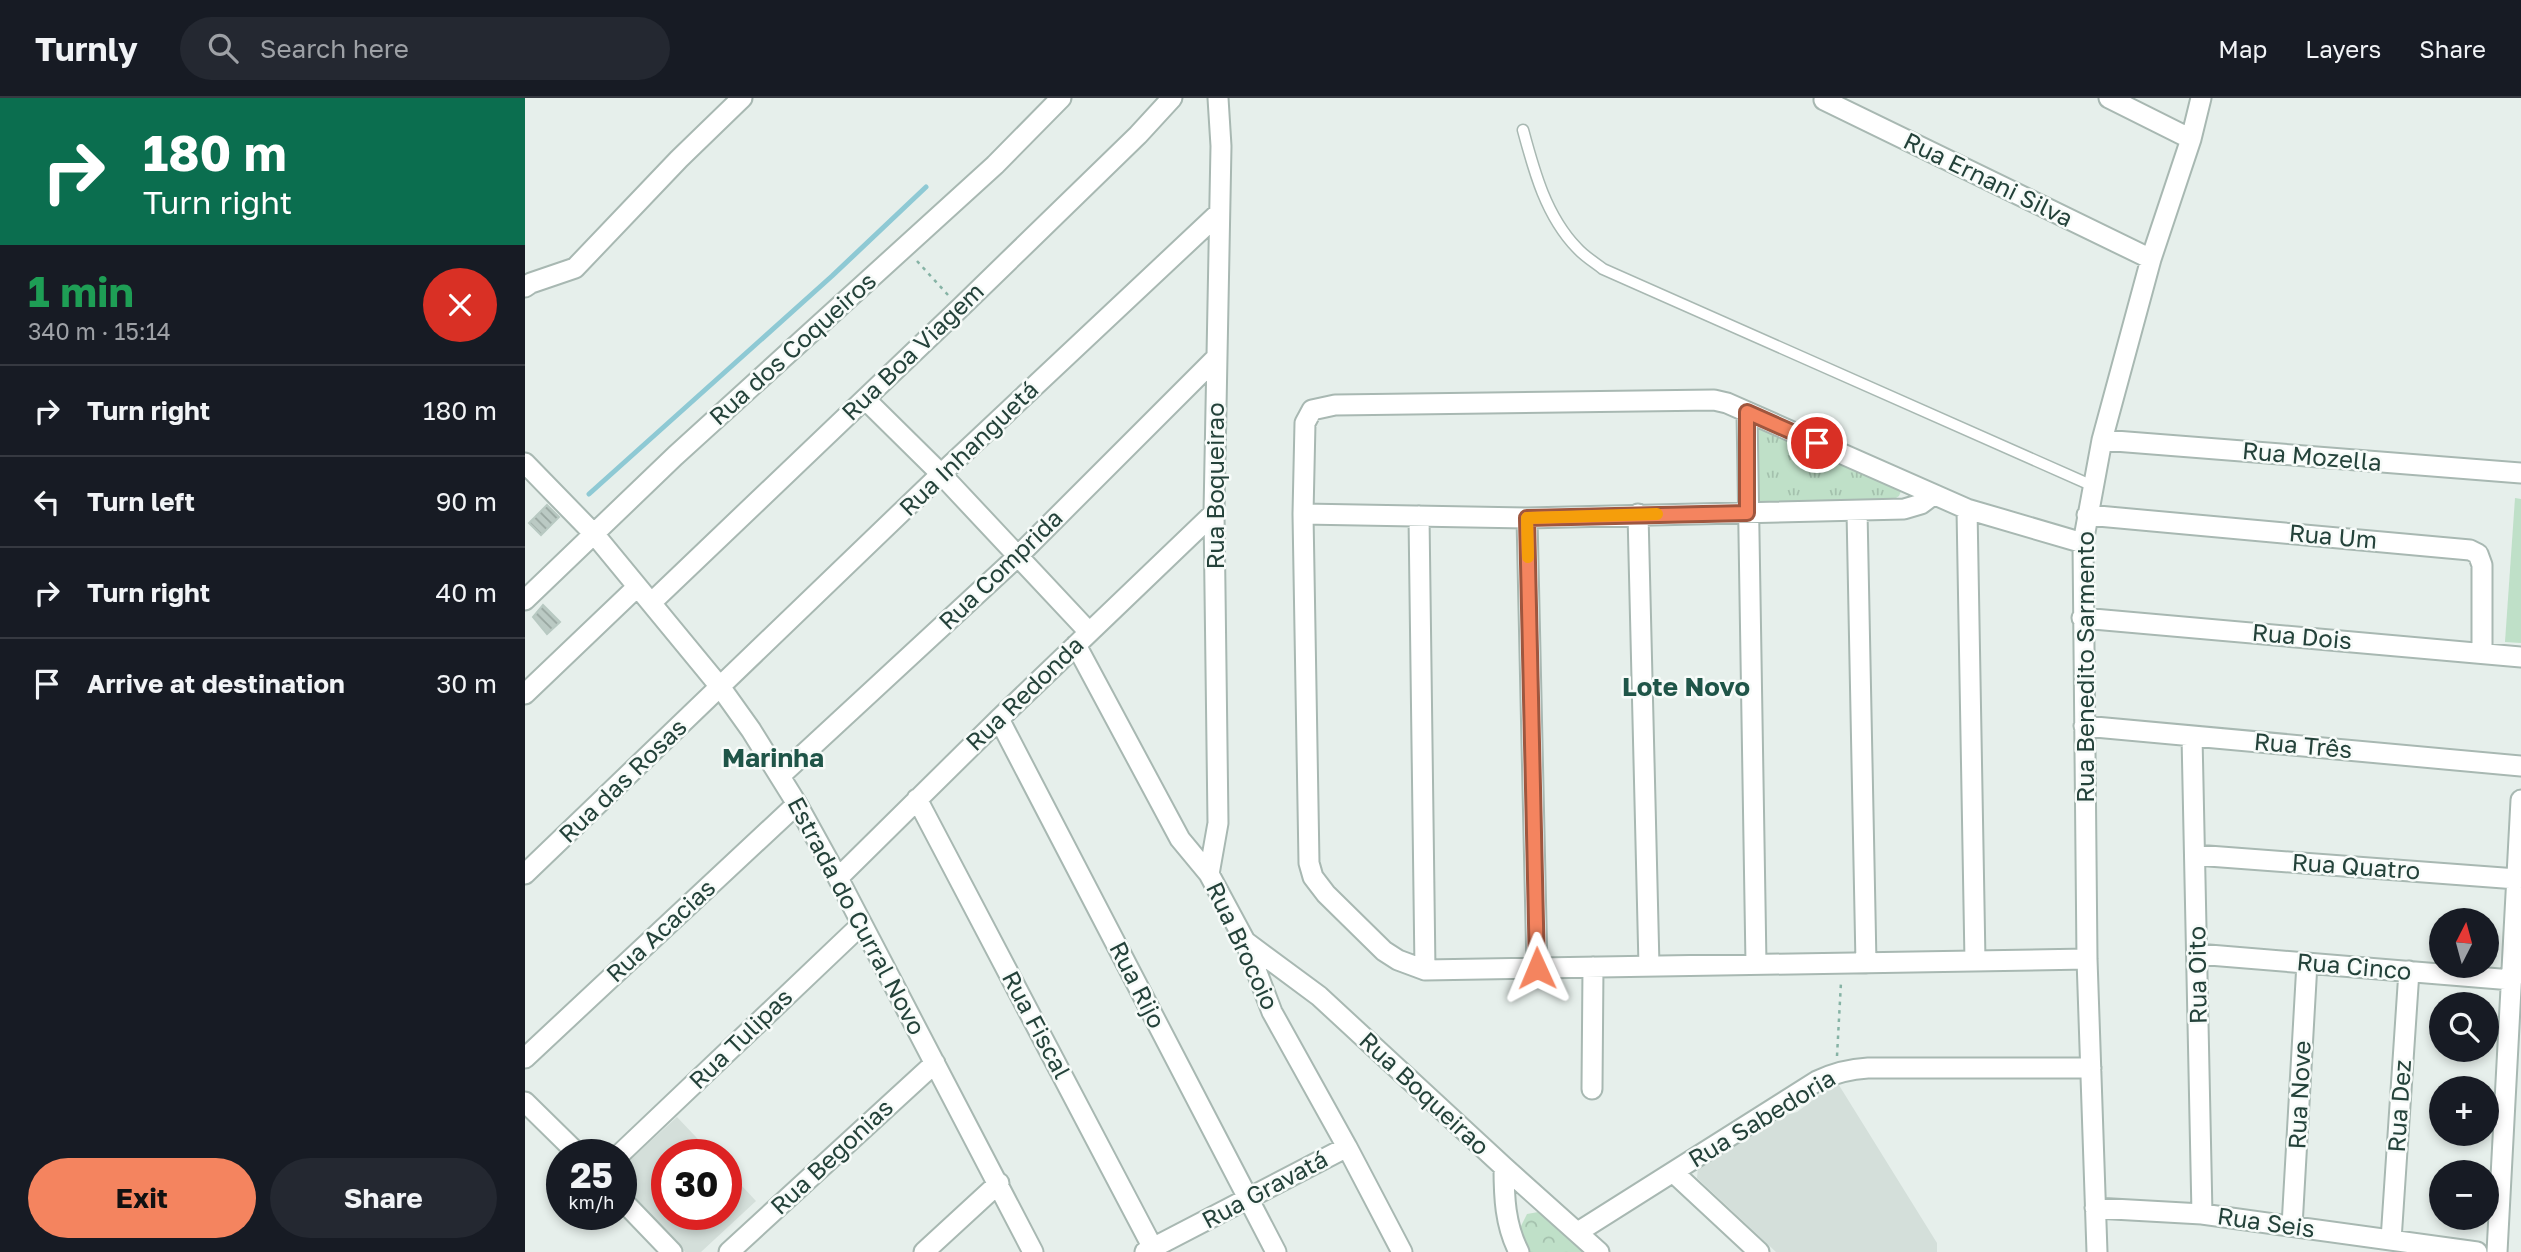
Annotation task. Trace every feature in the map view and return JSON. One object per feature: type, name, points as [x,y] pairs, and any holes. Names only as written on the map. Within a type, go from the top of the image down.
[{"type":"street","points":[[525,287],[531,282],[575,268],[679,159],[742,98]]},
{"type":"street","name":"Rua dos Coqueiros","points":[[525,600],[675,456],[995,165],[1061,98]]},
{"type":"street","name":"Rua Boa Viagem","points":[[651,603],[960,308],[1138,135],[1172,98]]},
{"type":"street","name":"Rua Boqueirao","points":[[1209,874],[1218,823],[1214,513],[1221,146],[1218,98]]},
{"type":"street","points":[[2109,98],[2191,139]]},
{"type":"street","name":"Rua Benedito Sarmento","points":[[2097,1252],[2087,959],[2083,543],[2102,440],[2151,259],[2191,139],[2201,98]]},
{"type":"street","name":"Rua Ernani Silva","points":[[1824,100],[2151,259]]},
{"type":"street","name":"Rua Inhanguetá","points":[[721,688],[941,474],[1219,213]]},
{"type":"street","name":"Rua Comprida","points":[[780,776],[1017,557],[1217,357]]},
{"type":"street","name":"Rua Brocoio","points":[[865,399],[941,474],[1017,557],[1082,638],[1180,839],[1209,874],[1245,941],[1272,1012],[1402,1252]]},
{"type":"street","points":[[2083,543],[1967,509],[1727,403],[1698,399],[1320,407],[1312,410],[1305,424],[1303,514],[1309,863],[1313,877],[1326,894],[1384,951],[1398,960],[1425,970],[2087,959]]},
{"type":"street","points":[[1747,412],[1756,964]]},
{"type":"street","name":"Rua Mozella","points":[[2102,440],[2521,473]]},
{"type":"street","name":"Estrada do Curral Novo","points":[[525,463],[595,535],[721,688],[751,730],[797,804],[838,878],[1033,1252]]},
{"type":"street","points":[[1303,514],[1527,518],[1904,509],[1921,505],[1933,495]]},
{"type":"street","points":[[1967,509],[1975,961]]},
{"type":"street","points":[[1857,510],[1866,963]]},
{"type":"street","name":"Rua Redonda","points":[[838,878],[1082,638],[1214,513]]},
{"type":"street","points":[[1638,514],[1649,966]]},
{"type":"street","name":"Rua Um","points":[[2087,515],[2470,550],[2478,554],[2482,565],[2482,653]]},
{"type":"street","points":[[1419,516],[1425,970]]},
{"type":"street","points":[[1527,518],[1537,968]]},
{"type":"street","points":[[525,694],[637,587]]},
{"type":"street","name":"Rua Dois","points":[[2082,618],[2521,657]]},
{"type":"street","name":"Rua das Rosas","points":[[525,874],[721,688]]},
{"type":"street","name":"Rua Rijo","points":[[999,719],[1276,1252]]},
{"type":"street","name":"Rua Três","points":[[2084,726],[2521,765]]},
{"type":"street","name":"Rua Oito","points":[[2192,736],[2202,1214]]},
{"type":"street","name":"Rua Fiscal","points":[[917,799],[1151,1251]]},
{"type":"street","points":[[2497,1252],[2521,800]]},
{"type":"street","name":"Rua Acacias","points":[[525,1058],[797,804]]},
{"type":"street","name":"Rua Quatro","points":[[2195,855],[2517,879]]},
{"type":"street","name":"Rua Tulipas","points":[[636,1139],[862,924]]},
{"type":"street","name":"Rua Boqueirao","points":[[1245,941],[1319,996],[1599,1252]]},
{"type":"street","name":"Rua Cinco","points":[[2197,954],[2512,980]]},
{"type":"street","name":"Rua Nove","points":[[2292,1226],[2307,963]]},
{"type":"street","points":[[1593,967],[1593,1089]]},
{"type":"street","name":"Rua Dez","points":[[2391,1240],[2410,971]]},
{"type":"street","name":"Rua Begonias","points":[[730,1252],[935,1063]]},
{"type":"street","name":"Rua Sabedoria","points":[[1578,1232],[1817,1081],[1834,1073],[1859,1068],[2091,1068]]},
{"type":"street","points":[[525,1102],[563,1139]]},
{"type":"street","name":"Rua Gravatá","points":[[1151,1251],[1347,1147]]},
{"type":"street","points":[[1504,1167],[1504,1203],[1512,1238],[1519,1252]]},
{"type":"street","points":[[1673,1172],[1759,1252]]},
{"type":"street","points":[[925,1252],[999,1183]]},
{"type":"street","name":"Rua Seis","points":[[2095,1208],[2202,1214],[2477,1252]]},
{"type":"street","points":[[637,1216],[672,1252]]},
{"type":"lane","points":[[1523,130],[1536,179],[1555,218],[1576,248],[1602,269],[2093,486]]},
{"type":"path","points":[[904,248],[960,308]]},
{"type":"path","points":[[1834,1073],[1842,963]]},
{"type":"shaded area","points":[[1837,1082],[1937,1243],[1937,1252],[1776,1252],[1697,1178],[1698,1167],[1776,1118],[1797,1112]]},
{"type":"shaded area","points":[[677,1117],[698,1139],[653,1139]]},
{"type":"shaded area","points":[[651,1141],[651,1216],[637,1201],[637,1153]]},
{"type":"shaded area","points":[[742,1186],[756,1201],[742,1214]]},
{"type":"shaded area","points":[[664,1230],[725,1230],[701,1252],[685,1252]]},
{"type":"green space","points":[[1759,425],[1902,489],[1899,496],[1893,500],[1763,503],[1757,500],[1755,428]]},
{"type":"green space","points":[[2515,498],[2521,499],[2521,643],[2505,642]]},
{"type":"green space","points":[[1544,1211],[1585,1252],[1528,1252],[1518,1232],[1527,1214]]},
{"type":"building","points":[[547,505],[559,517],[541,535],[529,523]]},
{"type":"building","points":[[543,605],[560,622],[547,634],[533,617]]},
{"type":"waterway","points":[[589,494],[832,276],[926,187]]},
{"type":"slow traffic","points":[[1528,557],[1527,518],[1657,514]]},
{"type":"district","name":"Lote Novo","points":[[1686,687]]},
{"type":"district","name":"Marinha","points":[[773,758]]},
{"type":"route","points":[[1537,968],[1527,518],[1747,513],[1747,412],[1817,443]]}]
